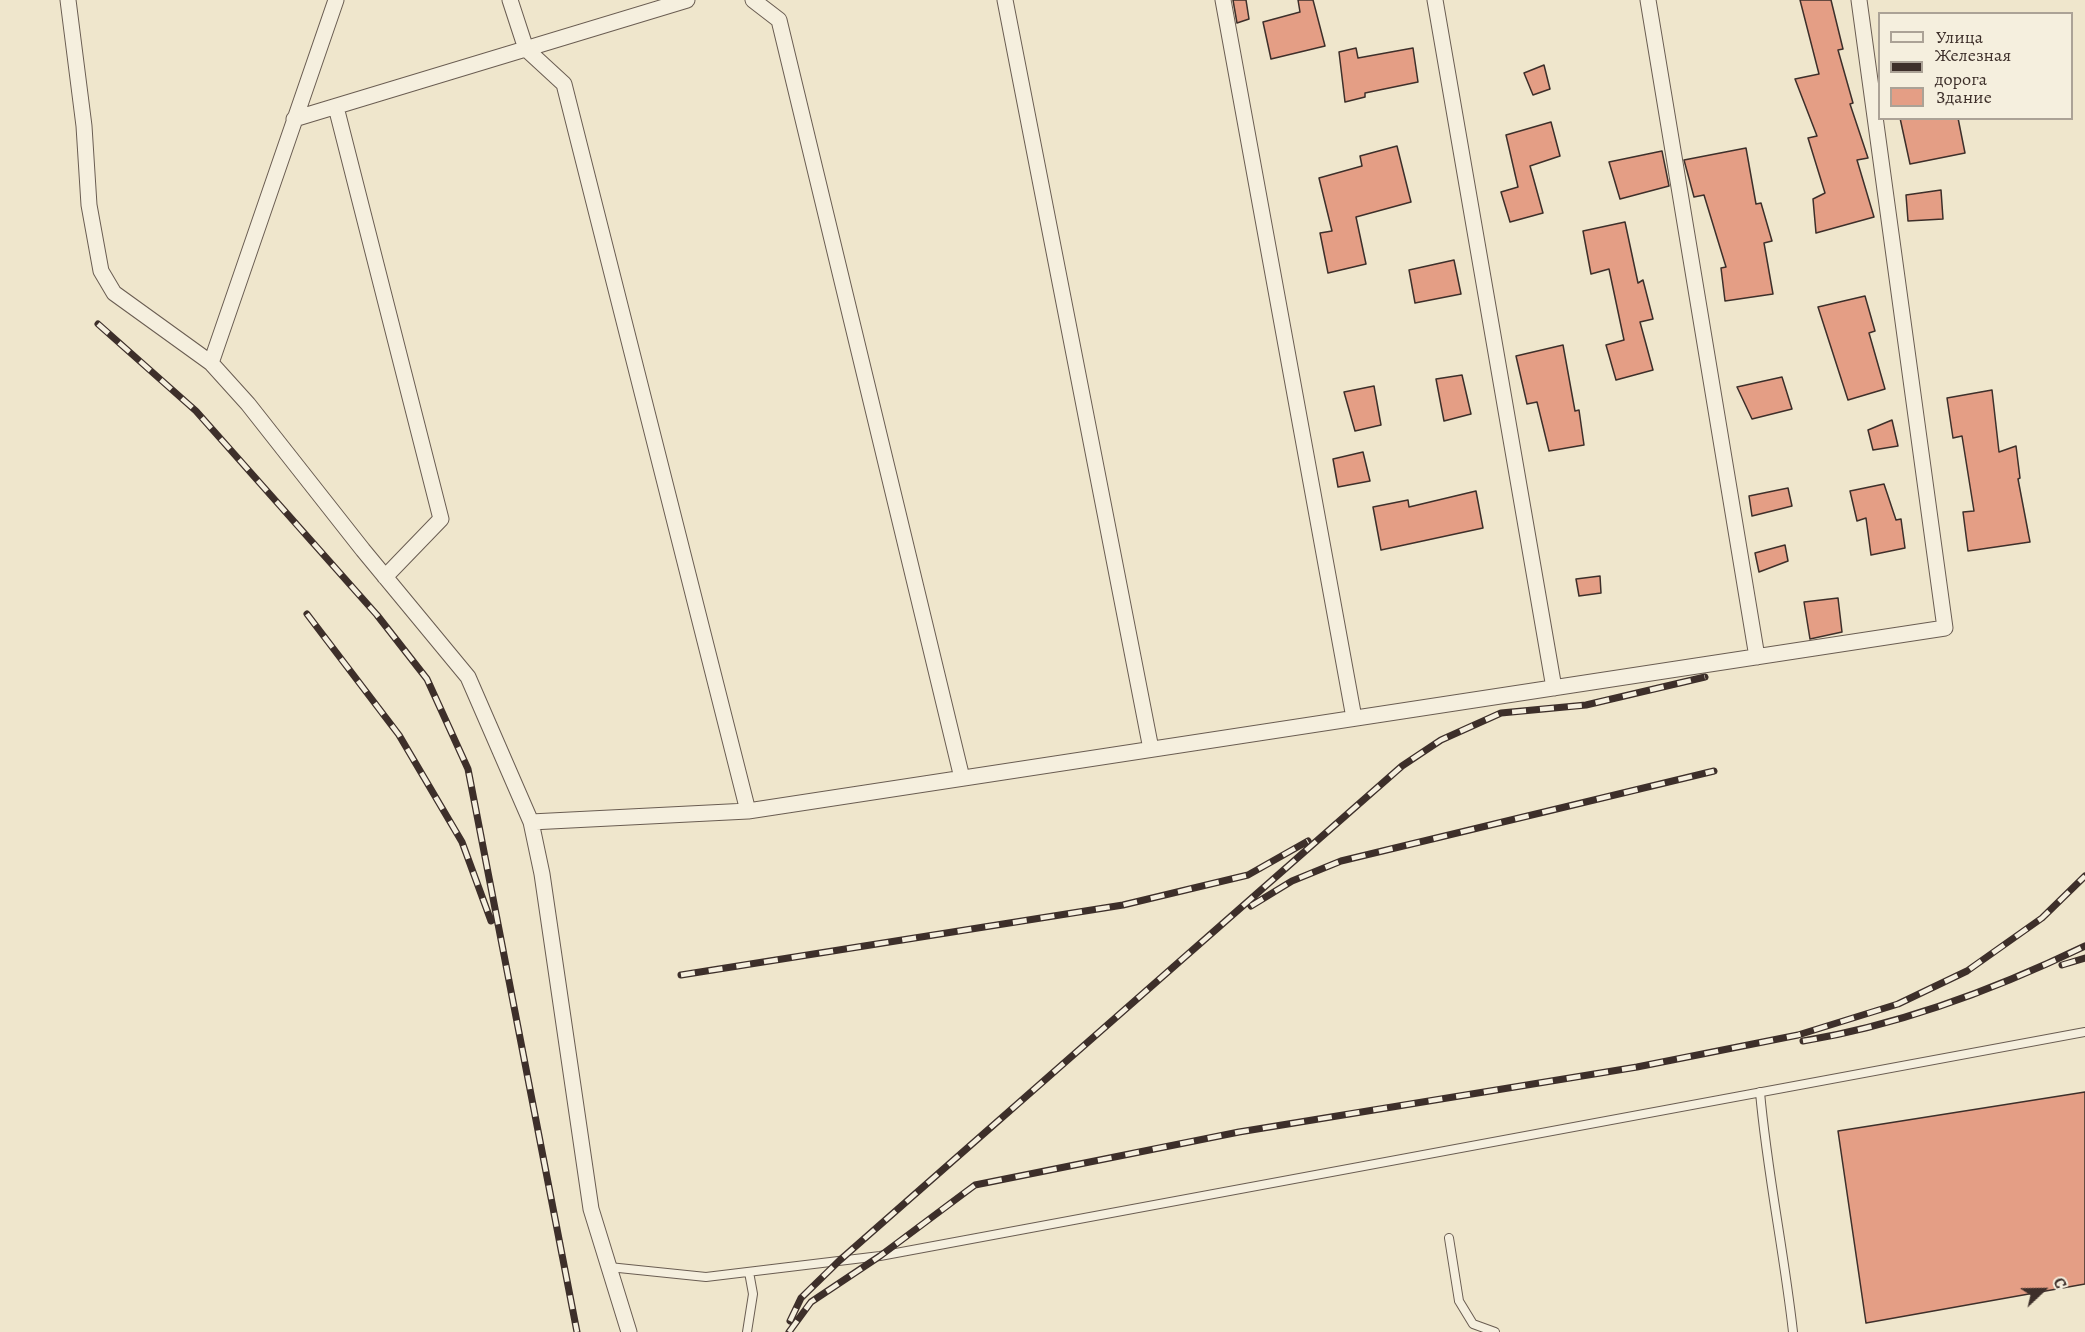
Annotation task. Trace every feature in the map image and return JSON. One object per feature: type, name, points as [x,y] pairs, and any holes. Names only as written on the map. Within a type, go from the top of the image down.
[{"type":"street","points":[[68,0],[84,126],[89,205],[101,271],[114,293],[211,363],[248,404],[385,577],[468,677],[531,822],[544,885],[591,1209],[629,1332]]},
{"type":"street","points":[[211,363],[336,0]]},
{"type":"street","points":[[510,0],[526,49],[564,84],[748,811]]},
{"type":"street","points":[[294,119],[687,0]]},
{"type":"street","points":[[753,0],[779,20],[962,778]]},
{"type":"street","points":[[1005,0],[1151,749]]},
{"type":"street","points":[[1223,0],[1354,718]]},
{"type":"street","points":[[1435,0],[1554,688]]},
{"type":"street","points":[[1648,0],[1757,657]]},
{"type":"street","points":[[531,822],[748,811],[1945,628],[1859,0]]},
{"type":"street","points":[[336,107],[441,519],[385,577]]},
{"type":"lane","points":[[608,1267],[706,1277],[880,1256],[2085,1032]]},
{"type":"lane","points":[[1760,1092],[1765,1148],[1793,1332]]},
{"type":"lane","points":[[1449,1238],[1459,1301],[1473,1324],[1495,1332]]},
{"type":"lane","points":[[747,1332],[753,1294],[749,1272]]},
{"type":"building","points":[[1233,0],[1246,0],[1249,19],[1237,23]]},
{"type":"building","points":[[1298,0],[1313,0],[1325,46],[1271,59],[1263,22],[1300,12]]},
{"type":"building","points":[[1800,0],[1831,0],[1843,49],[1838,50],[1853,103],[1850,104],[1868,158],[1857,160],[1874,217],[1816,233],[1813,199],[1825,193],[1808,138],[1817,136],[1795,79],[1819,74]]},
{"type":"building","points":[[1356,48],[1358,58],[1413,48],[1418,82],[1365,93],[1365,97],[1345,102],[1339,52]]},
{"type":"building","points":[[1544,65],[1550,89],[1533,95],[1524,73]]},
{"type":"building","points":[[1900,120],[1958,120],[1965,153],[1910,164]]},
{"type":"building","points":[[1551,122],[1560,156],[1530,166],[1543,213],[1510,222],[1501,192],[1518,187],[1506,135]]},
{"type":"building","points":[[1397,146],[1411,202],[1356,217],[1366,264],[1328,273],[1320,233],[1332,231],[1319,178],[1362,166],[1360,156]]},
{"type":"building","points":[[1746,148],[1756,204],[1761,203],[1772,241],[1764,243],[1773,294],[1725,301],[1721,268],[1726,267],[1704,195],[1694,197],[1684,160]]},
{"type":"building","points":[[1662,151],[1669,186],[1620,199],[1609,162]]},
{"type":"building","points":[[1941,190],[1943,219],[1908,221],[1906,195]]},
{"type":"building","points":[[1625,222],[1638,283],[1643,280],[1653,319],[1640,322],[1653,370],[1616,380],[1606,345],[1624,340],[1609,269],[1591,274],[1583,231]]},
{"type":"building","points":[[1454,260],[1461,294],[1415,303],[1409,270]]},
{"type":"building","points":[[1865,296],[1875,331],[1869,333],[1885,389],[1848,400],[1818,307]]},
{"type":"building","points":[[1563,345],[1575,411],[1579,410],[1584,445],[1549,451],[1537,402],[1527,404],[1516,356]]},
{"type":"building","points":[[1462,375],[1471,414],[1444,421],[1436,379]]},
{"type":"building","points":[[1782,377],[1792,409],[1752,419],[1737,387]]},
{"type":"building","points":[[1374,386],[1381,425],[1355,431],[1344,392]]},
{"type":"building","points":[[1992,390],[1999,452],[2016,446],[2020,478],[2018,479],[2030,542],[1968,551],[1963,512],[1974,511],[1962,436],[1953,438],[1947,398]]},
{"type":"building","points":[[1892,420],[1898,446],[1873,450],[1868,430]]},
{"type":"building","points":[[1363,452],[1370,481],[1338,487],[1333,459]]},
{"type":"building","points":[[1884,484],[1896,520],[1901,519],[1905,548],[1871,555],[1866,518],[1857,521],[1850,491]]},
{"type":"building","points":[[1788,488],[1792,506],[1752,516],[1749,496]]},
{"type":"building","points":[[1476,491],[1483,528],[1381,550],[1373,507],[1408,500],[1409,507]]},
{"type":"building","points":[[1785,545],[1788,561],[1759,572],[1755,553]]},
{"type":"building","points":[[1600,576],[1601,593],[1579,596],[1576,579]]},
{"type":"building","points":[[1838,598],[1842,632],[1810,639],[1804,602]]},
{"type":"building","points":[[2085,1092],[2085,1284],[1866,1323],[1838,1131]]},
{"type":"railway","points":[[98,324],[196,411],[377,615],[427,679],[468,769],[577,1332]]},
{"type":"railway","points":[[307,614],[399,735],[462,842],[491,921]]},
{"type":"railway","points":[[790,1321],[801,1298],[840,1260],[1402,766],[1441,740],[1501,713],[1586,705],[1705,677]]},
{"type":"railway","points":[[1251,906],[1292,881],[1341,861],[1714,771]]},
{"type":"railway","points":[[681,975],[1123,905],[1248,875],[1308,841]]},
{"type":"railway","points":[[789,1332],[811,1302],[880,1256],[975,1185],[1239,1132],[1637,1067],[1798,1035],[1898,1004],[1967,971],[2042,918],[2085,876]]},
{"type":"railway","points":[[1803,1041],[1875,1025],[1947,1004],[2017,977],[2085,946]]},
{"type":"railway","points":[[2062,965],[2085,958]]}]
